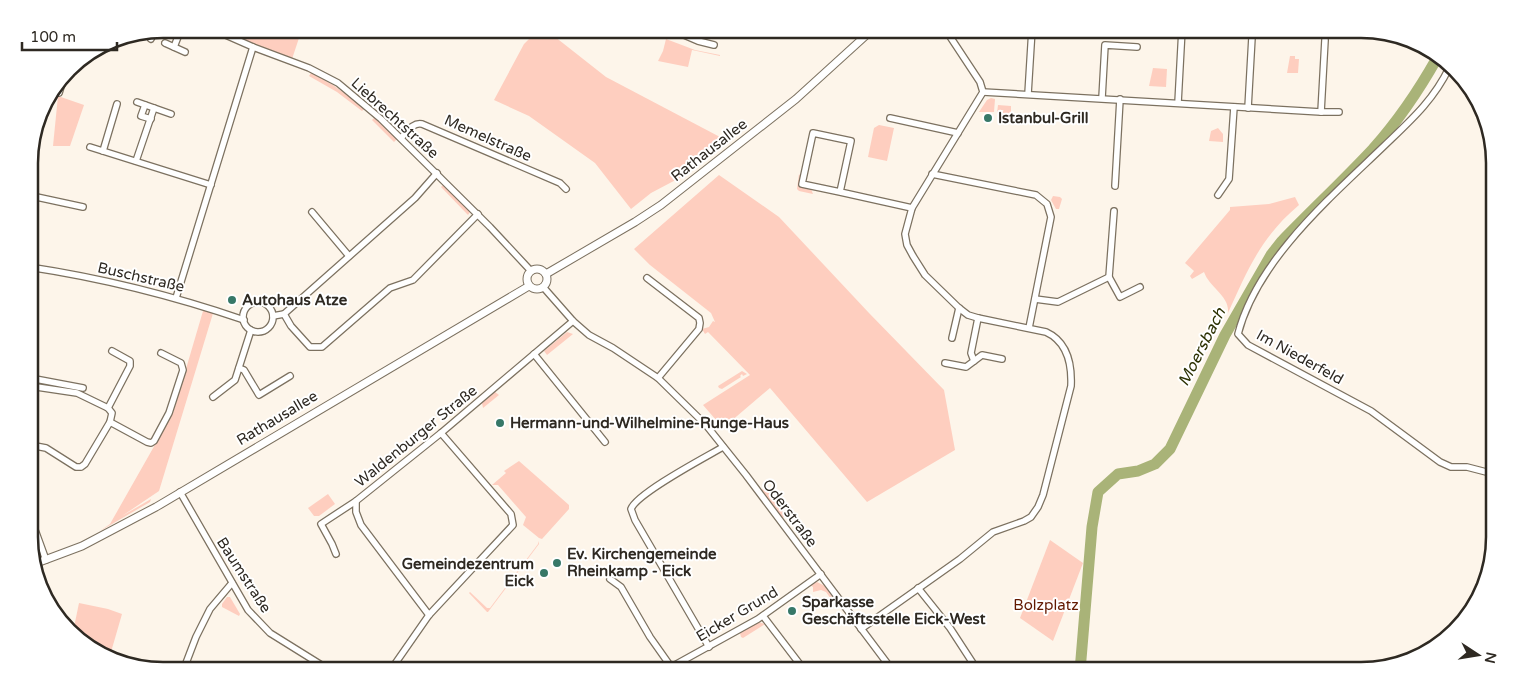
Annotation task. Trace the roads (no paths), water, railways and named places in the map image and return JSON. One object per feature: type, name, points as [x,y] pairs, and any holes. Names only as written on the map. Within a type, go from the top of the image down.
[{"type":"street","points":[[174,47],[178,38]]},
{"type":"street","name":"Liebrechtstraße","points":[[232,38],[309,68],[338,83],[381,118],[478,214],[531,271]]},
{"type":"street","points":[[691,38],[714,45]]},
{"type":"street","name":"Rathausallee","points":[[546,274],[661,205],[796,100],[863,38]]},
{"type":"street","points":[[861,629],[960,559],[993,532],[1031,517],[1038,507],[1071,386],[1072,371],[1070,359],[1064,345],[1055,336],[1046,332],[968,315],[958,308],[925,275],[910,250],[906,234],[912,208],[983,92],[980,82],[951,38]]},
{"type":"street","points":[[1028,94],[1031,38]]},
{"type":"street","points":[[1178,103],[1182,38]]},
{"type":"street","points":[[1248,108],[1252,38]]},
{"type":"street","points":[[1321,112],[1325,40]]},
{"type":"street","points":[[165,43],[185,52]]},
{"type":"street","points":[[1102,98],[1105,45],[1138,47]]},
{"type":"street","points":[[176,298],[253,47]]},
{"type":"street","name":"Im Niederfeld","points":[[1447,72],[1426,106],[1337,191],[1281,252],[1258,287],[1240,323],[1238,334],[1248,345],[1371,410],[1440,462],[1451,467],[1467,467],[1486,472]]},
{"type":"street","points":[[983,92],[1339,112]]},
{"type":"street","points":[[1115,186],[1120,99]]},
{"type":"street","points":[[137,102],[171,114]]},
{"type":"street","points":[[103,151],[117,104]]},
{"type":"street","points":[[145,105],[141,116],[151,119]]},
{"type":"street","points":[[1218,195],[1229,180],[1234,107]]},
{"type":"street","points":[[136,161],[154,108]]},
{"type":"street","points":[[890,118],[958,133]]},
{"type":"street","name":"Memelstraße","points":[[401,138],[413,126],[418,123],[422,124],[560,183],[566,190]]},
{"type":"street","points":[[840,192],[851,141],[813,133],[802,184],[912,208]]},
{"type":"street","points":[[90,146],[211,185]]},
{"type":"street","points":[[273,316],[284,314],[415,198],[437,173]]},
{"type":"street","points":[[932,174],[1036,194],[1047,204],[1051,217],[1029,328]]},
{"type":"street","points":[[38,197],[83,207]]},
{"type":"street","points":[[1114,211],[1109,277],[1120,297],[1140,287]]},
{"type":"street","points":[[312,212],[349,256]]},
{"type":"street","points":[[284,314],[291,326],[310,347],[322,347],[390,288],[412,280],[478,214]]},
{"type":"street","name":"Buschstraße","points":[[38,268],[176,298],[244,320]]},
{"type":"street","points":[[540,269],[546,274],[548,280],[544,288],[536,290],[529,286],[527,278],[531,271],[540,269]]},
{"type":"street","points":[[1035,299],[1058,302],[1109,277]]},
{"type":"street","points":[[647,278],[699,318],[700,324],[699,329],[658,378]]},
{"type":"street","name":"Rathausallee","points":[[40,562],[82,546],[180,492],[529,286]]},
{"type":"street","name":"Oderstraße","points":[[544,288],[573,321],[589,335],[613,348],[658,378],[706,424],[886,662]]},
{"type":"street","points":[[256,302],[266,304],[272,311],[273,316],[270,326],[256,331],[251,330],[244,320],[245,310],[256,302]]},
{"type":"street","points":[[952,338],[958,308]]},
{"type":"street","points":[[974,360],[971,353],[978,318]]},
{"type":"street","name":"Waldenburger Straße","points":[[429,616],[361,525],[356,512],[356,500],[441,433],[573,321]]},
{"type":"street","points":[[213,397],[235,380],[251,330]]},
{"type":"street","points":[[108,408],[130,366],[130,361],[112,351]]},
{"type":"street","points":[[110,422],[147,442],[151,443],[154,441],[171,408],[183,370],[181,363],[161,353]]},
{"type":"street","points":[[534,354],[605,442]]},
{"type":"street","points":[[946,364],[966,368],[982,355],[1002,359]]},
{"type":"street","points":[[239,368],[244,370],[259,395],[290,376]]},
{"type":"street","points":[[38,380],[83,388]]},
{"type":"street","points":[[38,387],[77,393],[108,408],[112,413],[110,422],[85,464],[81,467],[76,467],[46,448],[38,447]]},
{"type":"street","points":[[396,662],[429,616],[513,525],[511,514],[441,433]]},
{"type":"street","points":[[709,647],[631,511],[636,501],[676,474],[723,448]]},
{"type":"street","name":"Baumstraße","points":[[180,492],[248,610],[270,633],[317,662]]},
{"type":"street","points":[[336,554],[321,524],[356,500]]},
{"type":"street","points":[[38,538],[46,560]]},
{"type":"street","name":"Eicker Grund","points":[[684,662],[762,616],[821,574]]},
{"type":"street","points":[[610,579],[621,588],[667,662]]},
{"type":"street","points":[[187,662],[196,637],[210,608],[232,583]]},
{"type":"street","points":[[918,588],[950,628],[972,662]]},
{"type":"street","points":[[762,616],[798,662]]},
{"type":"waterway","name":"Moersbach","points":[[1081,662],[1092,527],[1098,492],[1118,474],[1138,471],[1155,464],[1170,449],[1225,335],[1271,255],[1282,241],[1373,149],[1408,105],[1435,62]]},
{"type":"place","name":"Istanbul-Grill","points":[[988,118]]},
{"type":"place","name":"Autohaus Atze","points":[[232,300]]},
{"type":"place","name":"Hermann-und-Wilhelmine-Runge-Haus","points":[[500,423]]},
{"type":"place","name":"Ev. Kirchengemeinde Rheinkamp - Eick","points":[[557,563]]},
{"type":"place","name":"Gemeindezentrum Eick","points":[[544,573]]},
{"type":"place","name":"Sparkasse Geschäftsstelle Eick-West","points":[[792,611]]},
{"type":"park label","name":"Bolzplatz","points":[[1046,605]]}]
